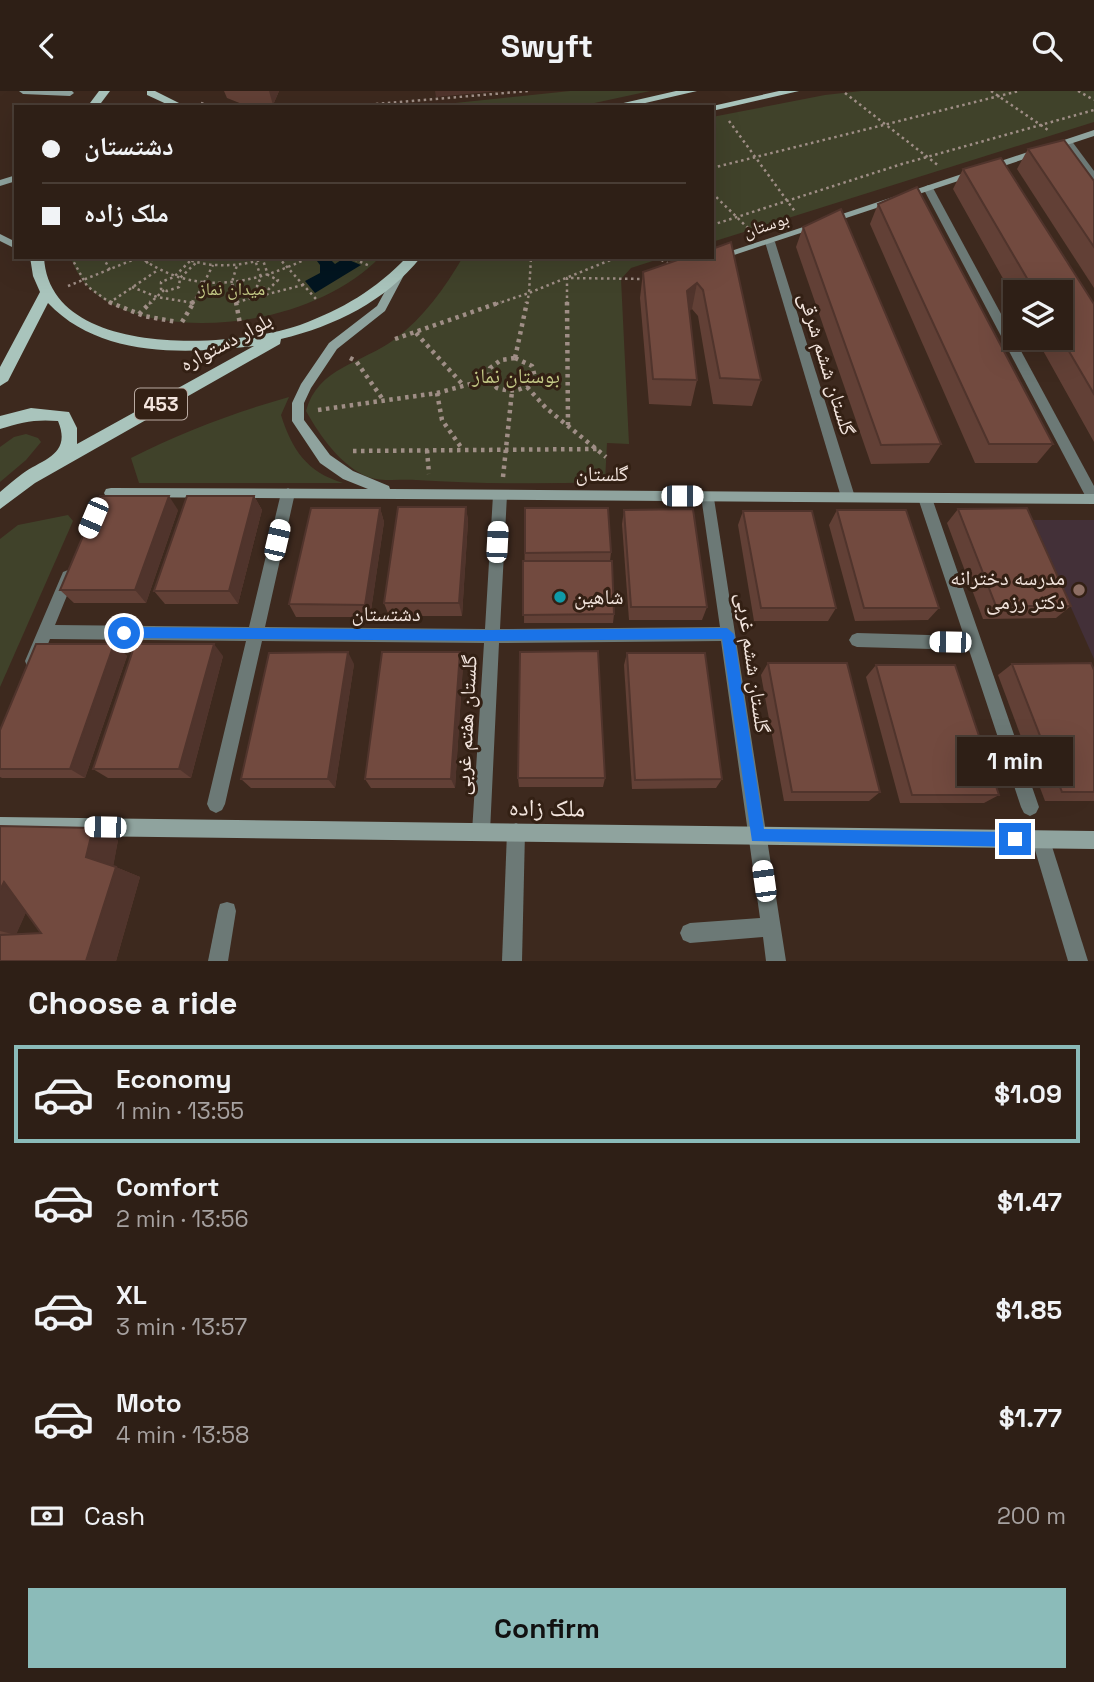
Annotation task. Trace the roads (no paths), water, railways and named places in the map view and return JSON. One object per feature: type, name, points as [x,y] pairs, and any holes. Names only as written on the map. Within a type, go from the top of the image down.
[{"type":"main road","points":[[621,105],[692,91]]},
{"type":"main road","points":[[714,108],[794,91]]},
{"type":"main road","points":[[151,92],[179,105]]},
{"type":"main road","points":[[35,259],[47,293],[66,313],[79,321],[130,340],[194,347],[240,342],[294,331],[331,317],[364,301],[399,275],[414,259]]},
{"type":"main road","points":[[0,381],[47,293]]},
{"type":"main road","name":"بلوار دستواره","points":[[0,502],[29,478],[294,331]]},
{"type":"main road","points":[[0,423],[13,416],[42,413],[63,416],[70,428],[70,446],[59,461]]},
{"type":"street","points":[[23,91],[70,93]]},
{"type":"street","name":"بوستان","points":[[714,258],[1094,133]]},
{"type":"street","points":[[1068,142],[1094,178]]},
{"type":"street","points":[[928,188],[1094,499]]},
{"type":"street","name":"گلستان ششم شرقی","points":[[770,242],[848,497]]},
{"type":"street","name":"بوستان","points":[[678,269],[712,259]]},
{"type":"street","points":[[395,494],[348,475],[321,454],[298,421],[298,403],[305,387],[333,346],[381,308],[399,275]]},
{"type":"street","points":[[216,804],[288,493]]},
{"type":"street","name":"گلستان","points":[[107,499],[288,493],[1094,499]]},
{"type":"street","name":"گلستان هفتم غربی","points":[[481,832],[500,495]]},
{"type":"street","name":"گلستان ششم غربی","points":[[708,496],[776,961]]},
{"type":"street","points":[[925,498],[1030,807]]},
{"type":"street","points":[[25,681],[77,556]]},
{"type":"street","name":"دشتستان","points":[[44,632],[492,636],[727,634]]},
{"type":"street","points":[[857,640],[974,643]]},
{"type":"street","name":"ملک زاده","points":[[0,826],[1094,840]]},
{"type":"street","points":[[512,961],[516,832]]},
{"type":"street","points":[[1041,840],[1078,961]]},
{"type":"street","points":[[218,961],[227,911]]},
{"type":"street","points":[[690,933],[771,927]]},
{"type":"water","points":[[316,259],[330,259],[335,264],[346,259],[361,265],[315,293],[305,281],[320,273],[320,265]]},
{"type":"place","name":"مدرسه دخترانه دکتر رزمی","points":[[1079,590]]},
{"type":"place","name":"شاهین","points":[[560,597]]},
{"type":"park label","name":"میدان نماز","points":[[232,289]]},
{"type":"park label","name":"بوستان نماز","points":[[516,376]]}]
